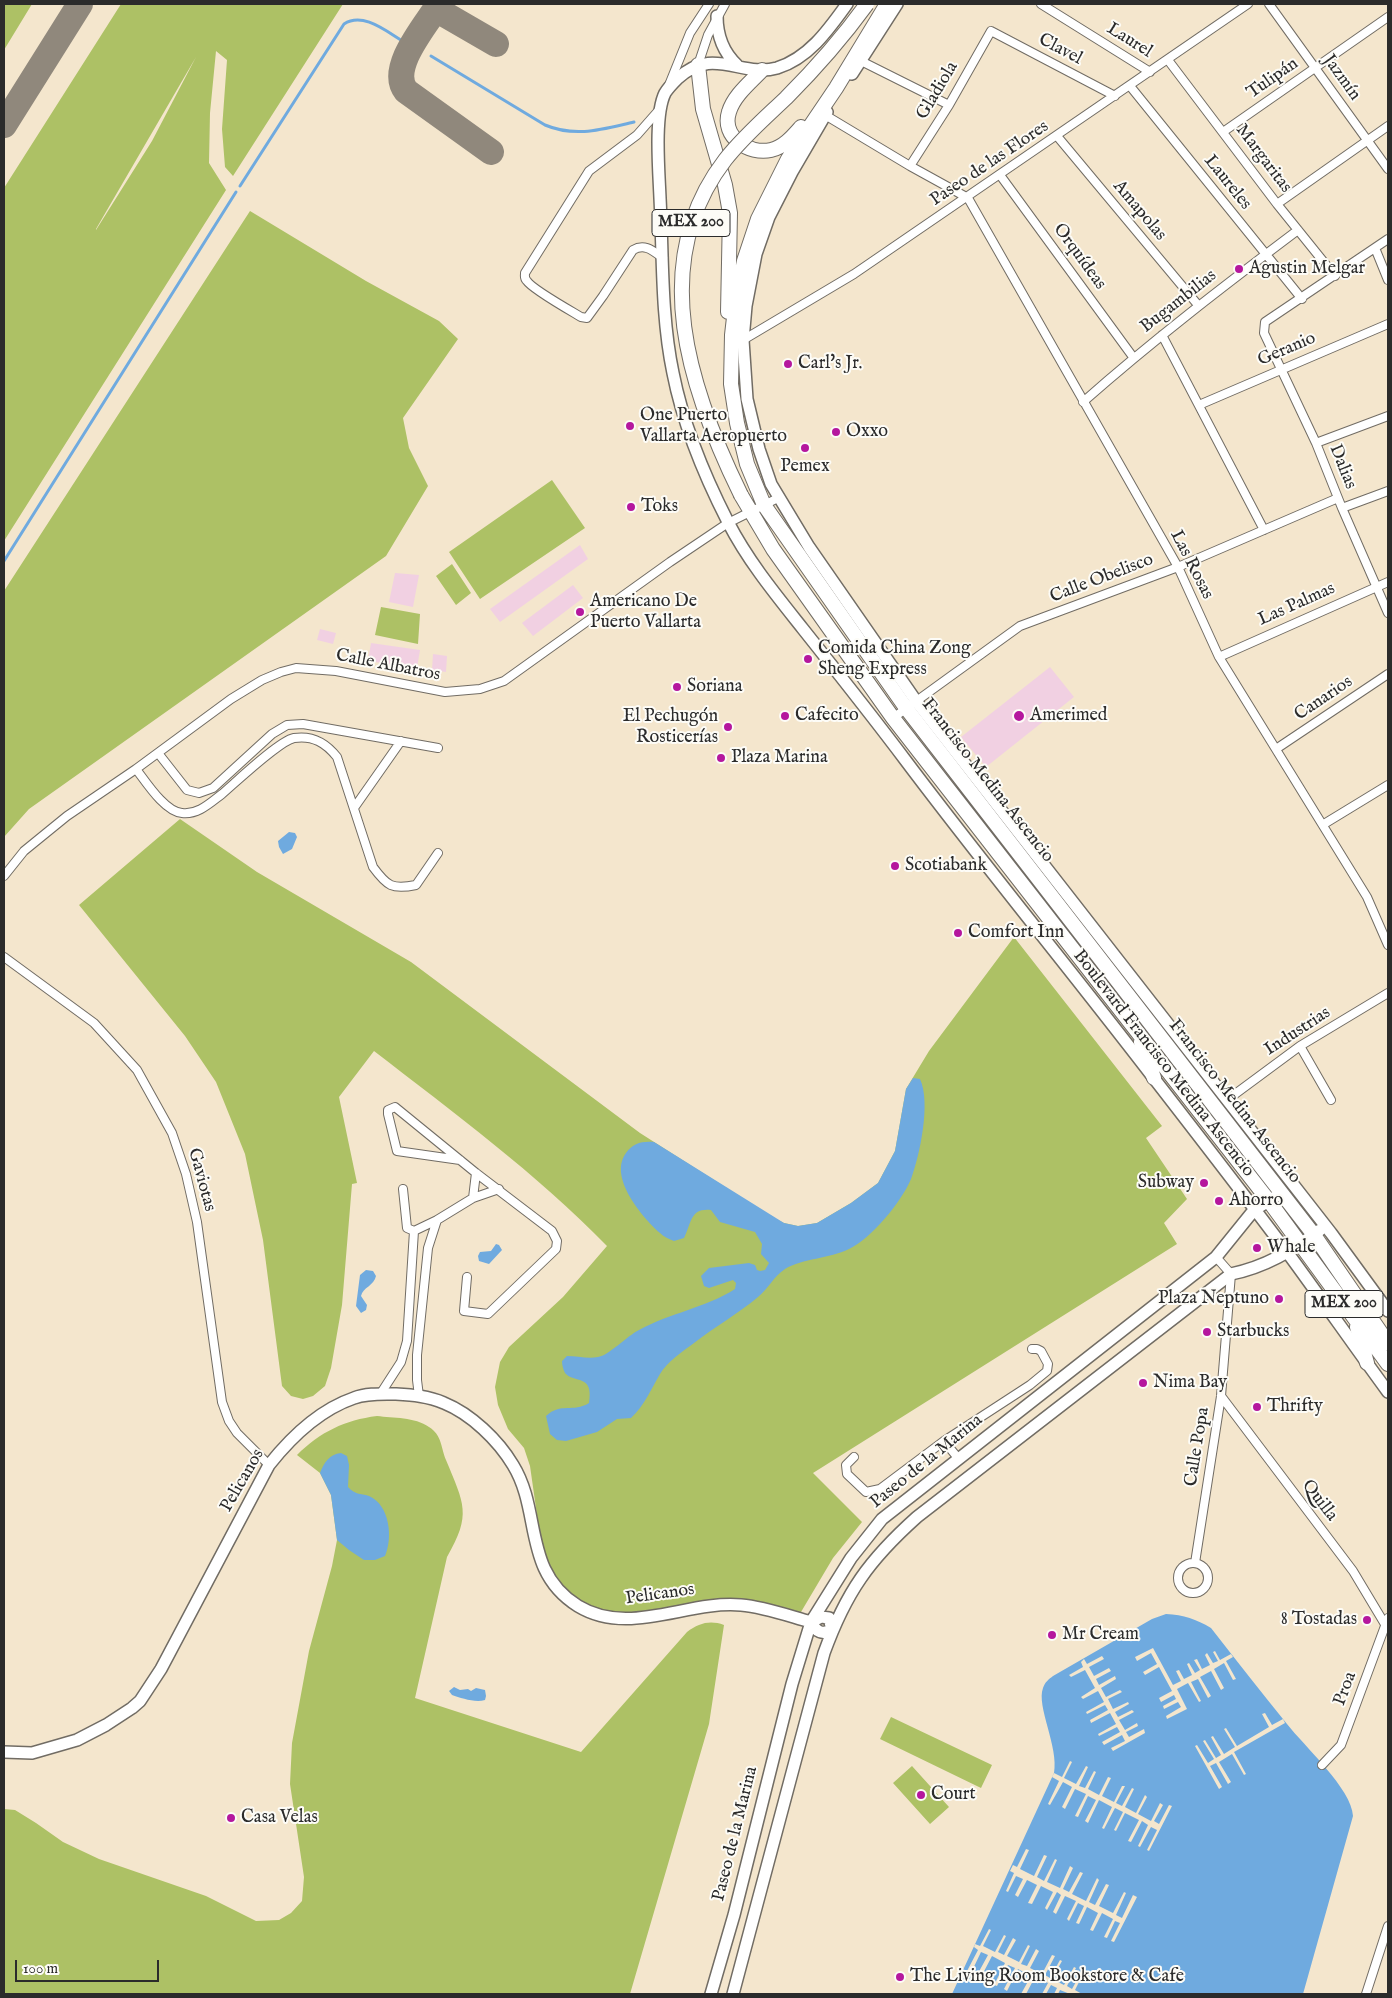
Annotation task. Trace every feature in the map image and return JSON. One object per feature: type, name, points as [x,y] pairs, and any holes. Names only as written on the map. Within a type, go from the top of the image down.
[{"type":"highway","name":"Francisco Medina Ascencio","points":[[868,4],[843,36],[725,160],[698,206],[685,247],[681,276],[681,303],[694,371],[710,425],[750,512],[779,558],[893,718],[1269,1201],[1388,1364]]},
{"type":"highway","name":"Francisco Medina Ascencio","points":[[887,4],[836,88],[788,159],[758,219],[744,261],[736,300],[738,338],[732,384],[747,464],[764,505],[911,704],[1314,1235],[1388,1343]]},
{"type":"highway","points":[[698,66],[703,109],[730,213],[731,238],[726,305],[738,338]]},
{"type":"highway","points":[[762,70],[738,95],[728,114],[727,123],[732,135],[746,148],[752,150],[772,150],[784,145],[836,88]]},
{"type":"highway","points":[[1136,1029],[1154,1078]]},
{"type":"highway","points":[[1355,1319],[1367,1363]]},
{"type":"main road","name":"Boulevard Francisco Medina Ascencio","points":[[847,4],[831,27],[812,47],[782,66],[762,70],[737,65],[711,63],[685,72],[665,93],[661,108],[658,157],[666,327],[673,374],[684,419],[728,522],[752,564],[882,729],[973,850],[1154,1078],[1287,1253],[1388,1392]]},
{"type":"main road","name":"Francisco Medina Ascencio","points":[[897,4],[825,115],[769,217],[756,254],[738,338],[748,407],[759,449],[778,498],[911,704],[1227,1100],[1388,1311]]},
{"type":"main road","points":[[718,16],[720,41],[726,53],[737,65]]},
{"type":"main road","name":"Paseo de la Marina","points":[[711,1994],[792,1684],[811,1622],[851,1558],[882,1519],[1216,1257],[1254,1210],[1293,1185]]},
{"type":"main road","name":"Paseo de la Marina","points":[[732,1994],[810,1699],[832,1630],[850,1592],[870,1564],[895,1537],[918,1517],[1230,1274],[1251,1270],[1287,1253],[1325,1226]]},
{"type":"main road","name":"Pelicanos","points":[[4,1752],[32,1752],[77,1740],[132,1708],[140,1700],[160,1669],[269,1465],[285,1445],[308,1424],[336,1406],[356,1397],[381,1394],[419,1396],[443,1402],[459,1410],[484,1430],[514,1466],[522,1485],[539,1557],[547,1574],[561,1592],[578,1606],[598,1616],[624,1619],[700,1607],[742,1604],[811,1622],[821,1617],[829,1618],[832,1630]]},
{"type":"main road","points":[[962,1456],[979,1470]]},
{"type":"main road","points":[[947,1467],[962,1483]]},
{"type":"main road","points":[[746,1864],[766,1869]]},
{"type":"street","points":[[665,93],[690,33],[709,4]]},
{"type":"street","points":[[698,66],[708,35],[725,4]]},
{"type":"street","name":"Laurel","points":[[1041,4],[1150,72]]},
{"type":"street","name":"Paseo de las Flores","points":[[738,338],[854,274],[968,198],[1248,4]]},
{"type":"street","name":"Jazmín","points":[[1269,4],[1388,169]]},
{"type":"street","name":"Tulipán","points":[[1224,132],[1388,17]]},
{"type":"street","name":"Clavel","points":[[991,31],[1115,96]]},
{"type":"street","name":"Gladiola","points":[[910,166],[949,105],[991,31]]},
{"type":"street","points":[[861,60],[949,105]]},
{"type":"street","name":"Margaritas","points":[[1168,60],[1277,204],[1335,276]]},
{"type":"street","name":"Laureles","points":[[1130,86],[1302,299]]},
{"type":"street","points":[[661,108],[637,135],[589,171],[525,277],[528,283],[549,297],[581,317],[587,318],[633,250],[638,246],[645,246],[663,258]]},
{"type":"street","points":[[825,115],[968,198]]},
{"type":"street","points":[[1277,204],[1388,126]]},
{"type":"street","name":"Amapolas","points":[[1057,136],[1198,305]]},
{"type":"street","name":"Orquídeas","points":[[1000,175],[1133,357]]},
{"type":"street","name":"Las Rosas","points":[[968,198],[1178,567],[1219,656],[1324,824],[1367,897],[1388,945]]},
{"type":"street","name":"Bugambilias","points":[[1083,402],[1133,357],[1198,305],[1298,230]]},
{"type":"street","points":[[1302,299],[1388,239]]},
{"type":"street","points":[[1375,248],[1388,280]]},
{"type":"street","name":"Dalias","points":[[1302,299],[1265,322],[1264,334],[1316,443],[1388,614]]},
{"type":"street","name":"Geranio","points":[[1199,405],[1281,368],[1388,324]]},
{"type":"street","points":[[1162,335],[1264,530]]},
{"type":"street","points":[[1316,443],[1388,416]]},
{"type":"street","points":[[1342,508],[1388,491]]},
{"type":"street","name":"Calle Albatros","points":[[4,876],[24,851],[67,816],[136,769],[231,699],[262,680],[296,668],[336,670],[445,692],[480,690],[504,681],[728,522],[778,498]]},
{"type":"street","name":"Calle Obelisco","points":[[893,718],[1020,626],[1178,567],[1338,498]]},
{"type":"street","name":"Las Palmas","points":[[1219,656],[1388,582]]},
{"type":"street","name":"Canarios","points":[[1276,749],[1388,674]]},
{"type":"street","points":[[158,753],[187,790],[199,793],[213,788],[272,734],[288,725],[303,724],[438,748]]},
{"type":"street","points":[[317,739],[320,727]]},
{"type":"street","points":[[272,734],[279,747]]},
{"type":"street","points":[[136,769],[168,808],[182,814],[202,810],[279,747],[294,738],[317,739],[328,745],[337,757],[373,867],[384,882],[400,888],[416,885],[438,853]]},
{"type":"street","points":[[354,808],[401,742]]},
{"type":"street","points":[[1324,824],[1388,785]]},
{"type":"street","points":[[206,790],[210,803]]},
{"type":"street","name":"Gaviotas","points":[[4,957],[94,1023],[137,1070],[172,1133],[186,1174],[197,1222],[222,1402],[228,1421],[237,1434],[269,1465]]},
{"type":"street","name":"Industrias","points":[[1227,1100],[1300,1046],[1388,993]]},
{"type":"street","points":[[1300,1046],[1331,1100]]},
{"type":"street","points":[[460,1160],[397,1151],[388,1110],[395,1107],[476,1173],[552,1231],[557,1241],[556,1250],[488,1314],[464,1311],[467,1277]]},
{"type":"street","points":[[473,1198],[476,1173]]},
{"type":"street","points":[[403,1189],[407,1228],[414,1231],[437,1220],[473,1198],[499,1189]]},
{"type":"street","points":[[419,1396],[417,1364],[428,1248],[437,1220]]},
{"type":"street","points":[[381,1394],[401,1362],[407,1342],[414,1231]]},
{"type":"street","points":[[413,1245],[428,1248]]},
{"type":"street","points":[[1216,1257],[1230,1274]]},
{"type":"street","name":"Calle Popa","points":[[1195,1563],[1221,1396],[1230,1274]]},
{"type":"street","points":[[854,1457],[846,1465],[847,1474],[866,1492],[880,1489],[944,1442],[1030,1385],[1047,1371],[1048,1364],[1044,1356],[1037,1348],[1032,1349]]},
{"type":"street","points":[[401,1362],[417,1364]]},
{"type":"street","name":"Quilla","points":[[1221,1396],[1353,1570],[1387,1624]]},
{"type":"street","points":[[944,1442],[962,1456]]},
{"type":"street","points":[[1195,1563],[1207,1572],[1208,1582],[1201,1591],[1191,1593],[1180,1587],[1178,1577],[1185,1566],[1195,1563]]},
{"type":"street","name":"Proa","points":[[1322,1765],[1341,1745],[1387,1624]]},
{"type":"street","points":[[1366,1994],[1388,1926]]},
{"type":"shaded area","points":[[580,545],[588,559],[500,622],[490,609]]},
{"type":"shaded area","points":[[395,573],[419,575],[413,607],[389,602]]},
{"type":"shaded area","points":[[573,585],[583,598],[533,636],[522,623]]},
{"type":"shaded area","points":[[320,629],[336,633],[333,644],[317,640]]},
{"type":"shaded area","points":[[371,643],[420,650],[417,668],[368,661]]},
{"type":"shaded area","points":[[433,654],[447,656],[446,672],[432,670]]},
{"type":"shaded area","name":"Amerimed","points":[[1050,667],[1074,697],[986,767],[961,737]]},
{"type":"green space","points":[[4,4],[32,4],[4,50]]},
{"type":"green space","points":[[121,4],[343,4],[233,176],[225,167],[222,129],[227,60],[216,51],[210,113],[209,163],[226,190],[4,541],[4,188]],"holes":[[[196,57],[152,141],[96,230]]]},
{"type":"green space","points":[[250,211],[366,281],[439,321],[458,339],[403,418],[409,448],[428,486],[386,556],[29,809],[4,837],[4,591]]},
{"type":"green space","points":[[552,480],[585,528],[480,599],[449,552]]},
{"type":"green space","points":[[452,564],[471,593],[456,605],[436,576]]},
{"type":"green space","points":[[381,607],[420,614],[418,644],[375,635]]},
{"type":"green space","points":[[180,819],[257,872],[411,962],[640,1133],[772,1217],[784,1223],[798,1226],[817,1223],[851,1203],[878,1183],[895,1151],[906,1089],[929,1051],[1014,937],[1162,1126],[1146,1138],[1187,1199],[1164,1223],[1177,1244],[813,1473],[862,1522],[833,1558],[801,1612],[733,1603],[631,1616],[598,1611],[569,1596],[550,1576],[542,1550],[530,1466],[524,1448],[508,1429],[498,1405],[495,1387],[500,1362],[509,1347],[563,1297],[607,1246],[552,1193],[374,1051],[339,1097],[357,1183],[352,1184],[342,1305],[331,1368],[325,1386],[313,1396],[303,1399],[291,1396],[282,1386],[263,1240],[245,1154],[216,1082],[185,1036],[79,905]]},
{"type":"green space","points":[[377,1416],[417,1421],[433,1430],[441,1442],[463,1509],[460,1530],[447,1557],[415,1698],[581,1752],[687,1632],[705,1623],[724,1625],[709,1724],[630,1994],[4,1994],[4,1809],[15,1810],[63,1842],[99,1859],[206,1896],[256,1921],[279,1920],[291,1913],[302,1901],[304,1877],[290,1784],[292,1743],[309,1651],[332,1566],[337,1540],[331,1495],[320,1473],[297,1455],[315,1440],[334,1428]]},
{"type":"green space","points":[[891,1717],[992,1765],[981,1788],[880,1739]]},
{"type":"green space","name":"Court","points":[[912,1766],[949,1807],[930,1824],[893,1783]]},
{"type":"water","points":[[289,832],[295,833],[297,837],[292,849],[283,854],[278,841]]},
{"type":"water","points":[[913,1078],[920,1079],[924,1101],[923,1129],[918,1156],[911,1179],[901,1198],[867,1237],[849,1249],[792,1265],[781,1272],[758,1297],[671,1361],[660,1374],[640,1408],[631,1418],[617,1419],[597,1432],[566,1441],[557,1440],[550,1434],[546,1416],[551,1412],[562,1408],[583,1406],[589,1403],[589,1387],[586,1383],[564,1372],[562,1361],[567,1356],[590,1358],[602,1356],[639,1330],[724,1296],[735,1289],[736,1283],[733,1280],[709,1288],[704,1286],[701,1276],[709,1268],[749,1263],[755,1265],[757,1270],[760,1271],[765,1270],[769,1263],[761,1254],[762,1244],[755,1232],[720,1222],[711,1210],[699,1211],[695,1214],[684,1238],[674,1241],[662,1234],[637,1207],[624,1185],[621,1173],[622,1163],[626,1153],[632,1147],[638,1143],[654,1142],[784,1223],[798,1226],[817,1223],[851,1203],[878,1183],[895,1151],[906,1089]]},
{"type":"water","points":[[496,1244],[502,1250],[489,1264],[479,1261],[478,1256],[480,1252],[491,1251]]},
{"type":"water","points":[[366,1270],[373,1271],[376,1276],[362,1293],[361,1296],[367,1305],[366,1310],[361,1313],[356,1306],[360,1275]]},
{"type":"water","points":[[341,1453],[347,1456],[349,1465],[348,1487],[355,1493],[369,1496],[376,1500],[385,1514],[388,1523],[389,1540],[385,1556],[375,1560],[364,1560],[337,1540],[331,1495],[320,1473],[323,1466],[333,1455]]},
{"type":"water","points":[[1166,1614],[1190,1618],[1211,1628],[1287,1724],[1326,1768],[1345,1793],[1351,1805],[1353,1816],[1303,1994],[952,1994],[1054,1773],[1053,1751],[1042,1705],[1045,1684],[1053,1676],[1152,1619]]},
{"type":"water","points":[[454,1687],[460,1690],[468,1689],[471,1691],[476,1688],[485,1690],[485,1700],[473,1701],[452,1695],[449,1691]]},
{"type":"pier","points":[[1153,1648],[1173,1685],[1181,1681],[1176,1671],[1179,1670],[1184,1679],[1192,1675],[1187,1664],[1189,1663],[1195,1673],[1200,1670],[1194,1660],[1197,1659],[1202,1669],[1210,1665],[1205,1655],[1207,1653],[1213,1663],[1218,1661],[1213,1652],[1215,1651],[1220,1660],[1231,1654],[1233,1657],[1226,1661],[1236,1679],[1233,1680],[1224,1663],[1214,1669],[1224,1688],[1221,1690],[1211,1671],[1200,1677],[1211,1696],[1208,1698],[1198,1679],[1191,1682],[1201,1701],[1199,1702],[1188,1683],[1177,1689],[1187,1709],[1167,1719],[1166,1716],[1181,1707],[1178,1702],[1164,1709],[1163,1706],[1176,1699],[1174,1695],[1161,1702],[1159,1698],[1172,1691],[1159,1667],[1145,1675],[1143,1672],[1157,1664],[1151,1653],[1137,1661],[1135,1657]]},
{"type":"pier","points":[[1102,1656],[1104,1659],[1089,1667],[1094,1676],[1109,1668],[1111,1671],[1096,1679],[1099,1685],[1115,1676],[1116,1679],[1101,1688],[1106,1697],[1120,1690],[1122,1692],[1108,1699],[1113,1709],[1128,1702],[1129,1704],[1115,1712],[1118,1717],[1132,1710],[1134,1712],[1119,1720],[1125,1730],[1137,1723],[1138,1726],[1126,1732],[1129,1737],[1144,1729],[1145,1733],[1113,1751],[1111,1748],[1125,1741],[1122,1735],[1104,1745],[1102,1742],[1120,1732],[1117,1727],[1099,1736],[1098,1734],[1116,1724],[1110,1713],[1091,1723],[1090,1720],[1108,1710],[1105,1705],[1087,1714],[1086,1712],[1104,1702],[1098,1691],[1083,1699],[1081,1697],[1095,1688],[1085,1670],[1071,1677],[1069,1675],[1083,1667],[1081,1662],[1084,1659],[1087,1664]]},
{"type":"pier","points":[[1265,1713],[1272,1725],[1283,1719],[1285,1723],[1234,1752],[1246,1774],[1244,1775],[1232,1754],[1219,1762],[1231,1782],[1228,1784],[1216,1763],[1210,1766],[1222,1787],[1219,1789],[1195,1746],[1197,1745],[1208,1763],[1214,1759],[1203,1741],[1205,1740],[1216,1758],[1221,1755],[1211,1737],[1213,1736],[1224,1754],[1235,1747],[1224,1729],[1226,1728],[1237,1746],[1269,1727],[1262,1714]]},
{"type":"pier","points":[[1070,1761],[1072,1762],[1064,1778],[1076,1784],[1086,1766],[1088,1767],[1079,1786],[1085,1788],[1094,1771],[1096,1772],[1088,1789],[1099,1795],[1108,1777],[1111,1778],[1102,1796],[1114,1802],[1122,1786],[1125,1786],[1116,1803],[1122,1806],[1132,1788],[1134,1789],[1125,1807],[1136,1813],[1145,1795],[1147,1797],[1138,1814],[1151,1821],[1160,1803],[1163,1805],[1154,1821],[1159,1824],[1169,1805],[1172,1806],[1149,1851],[1147,1850],[1157,1830],[1151,1827],[1140,1847],[1138,1846],[1148,1825],[1142,1821],[1131,1842],[1128,1841],[1139,1820],[1125,1813],[1116,1831],[1114,1830],[1123,1812],[1115,1808],[1104,1829],[1102,1828],[1112,1807],[1099,1800],[1088,1823],[1085,1821],[1096,1800],[1088,1796],[1078,1817],[1075,1816],[1086,1794],[1075,1789],[1065,1809],[1062,1807],[1072,1787],[1063,1782],[1050,1805],[1048,1804],[1059,1781],[1052,1777],[1054,1773],[1062,1777]]},
{"type":"pier","points":[[1026,1849],[1029,1850],[1020,1869],[1034,1876],[1044,1855],[1047,1856],[1037,1877],[1044,1881],[1055,1859],[1057,1860],[1047,1882],[1060,1888],[1070,1866],[1073,1868],[1063,1889],[1069,1892],[1080,1872],[1083,1873],[1072,1894],[1086,1901],[1097,1878],[1099,1880],[1089,1902],[1095,1905],[1106,1884],[1109,1885],[1099,1906],[1113,1913],[1124,1892],[1126,1893],[1116,1915],[1122,1918],[1133,1895],[1137,1897],[1114,1942],[1111,1941],[1120,1923],[1115,1921],[1107,1938],[1104,1937],[1113,1919],[1102,1913],[1093,1931],[1090,1930],[1098,1913],[1087,1907],[1079,1924],[1076,1923],[1084,1906],[1078,1903],[1069,1921],[1067,1919],[1076,1901],[1065,1896],[1056,1914],[1053,1912],[1061,1895],[1057,1892],[1047,1910],[1045,1908],[1053,1892],[1041,1886],[1032,1904],[1028,1903],[1037,1885],[1027,1880],[1018,1897],[1015,1895],[1023,1879],[1016,1876],[1008,1892],[1006,1891],[1014,1873],[1010,1871],[1013,1865],[1017,1867]]},
{"type":"pier","points":[[989,1929],[991,1930],[983,1946],[995,1952],[1004,1935],[1006,1936],[998,1952],[1004,1955],[1013,1938],[1016,1940],[1007,1956],[1019,1962],[1028,1945],[1030,1946],[1021,1964],[1027,1966],[1036,1949],[1039,1951],[1030,1968],[1042,1974],[1052,1955],[1055,1956],[1045,1975],[1050,1978],[1060,1960],[1062,1961],[1052,1979],[1064,1985],[1074,1967],[1076,1968],[1067,1986],[1072,1989],[1082,1971],[1084,1972],[1075,1990],[1082,1994],[1070,1994],[1060,1990],[1058,1994],[1054,1994],[1057,1988],[1051,1985],[1046,1994],[1042,1994],[1048,1983],[1035,1977],[1026,1994],[1021,1994],[1031,1976],[1018,1969],[1007,1991],[1004,1989],[1015,1968],[1008,1965],[997,1986],[994,1985],[1005,1963],[992,1956],[980,1979],[976,1977],[988,1955],[981,1952],[971,1973],[967,1971],[978,1950],[974,1947],[975,1944],[980,1946]]},
{"type":"waterway","points":[[240,186],[344,24],[360,20],[368,22],[384,29],[406,43]]},
{"type":"waterway","points":[[431,56],[545,125],[556,129],[579,132],[634,122]]},
{"type":"waterway","points":[[4,561],[236,192]]},
{"type":"taxiway","points":[[4,125],[80,4]]},
{"type":"taxiway","points":[[439,4],[418,35],[405,59],[402,82],[406,91],[491,152]]},
{"type":"taxiway","points":[[437,7],[439,11],[496,44]]},
{"type":"place","name":"Agustin Melgar","points":[[1239,269]]},
{"type":"place","name":"Carl's Jr.","points":[[788,364]]},
{"type":"place","name":"One Puerto Vallarta Aeropuerto","points":[[630,426]]},
{"type":"place","name":"Oxxo","points":[[836,432]]},
{"type":"place","name":"Pemex","points":[[805,448]]},
{"type":"place","name":"Toks","points":[[631,507]]},
{"type":"place","name":"Americano De Puerto Vallarta","points":[[580,612]]},
{"type":"place","name":"Comida China Zong Sheng Express","points":[[808,659]]},
{"type":"place","name":"Soriana","points":[[677,687]]},
{"type":"place","name":"Cafecito","points":[[785,716]]},
{"type":"place","name":"Amerimed","points":[[1019,716]]},
{"type":"place","name":"El Pechugón Rosticerías","points":[[728,727]]},
{"type":"place","name":"Plaza Marina","points":[[721,758]]},
{"type":"place","name":"Scotiabank","points":[[895,866]]},
{"type":"place","name":"Comfort Inn","points":[[958,933]]},
{"type":"place","name":"Subway","points":[[1204,1183]]},
{"type":"place","name":"Ahorro","points":[[1219,1201]]},
{"type":"place","name":"Whale","points":[[1257,1248]]},
{"type":"place","name":"Plaza Neptuno","points":[[1279,1299]]},
{"type":"place","name":"Starbucks","points":[[1207,1332]]},
{"type":"place","name":"Nima Bay","points":[[1143,1383]]},
{"type":"place","name":"Thrifty","points":[[1257,1407]]},
{"type":"place","name":"8 Tostadas","points":[[1367,1620]]},
{"type":"place","name":"Mr Cream","points":[[1052,1635]]},
{"type":"place","name":"Court","points":[[921,1795]]},
{"type":"place","name":"Casa Velas","points":[[231,1818]]},
{"type":"place","name":"The Living Room Bookstore & Cafe","points":[[900,1977]]}]
